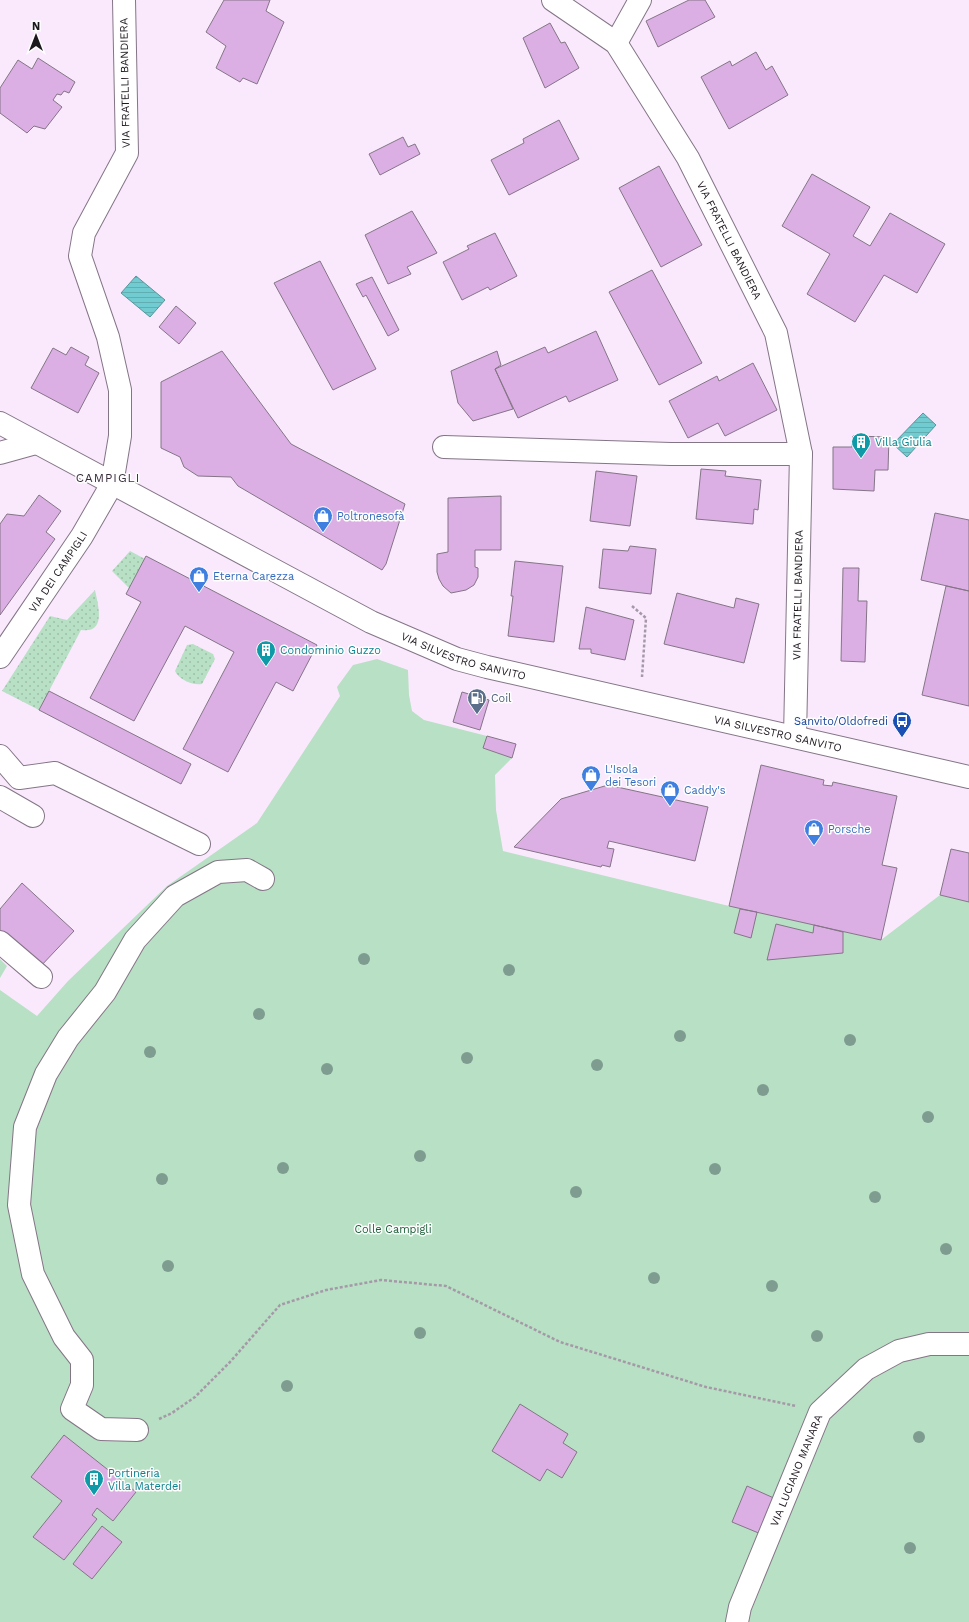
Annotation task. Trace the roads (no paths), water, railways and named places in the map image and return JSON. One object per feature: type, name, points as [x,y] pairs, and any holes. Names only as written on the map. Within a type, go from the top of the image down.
[{"type":"street","name":"VIA FRATELLI BANDIERA","points":[[112,484],[120,436],[120,390],[108,337],[80,256],[84,233],[127,153],[124,0]]},
{"type":"street","name":"VIA FRATELLI BANDIERA","points":[[554,0],[616,43],[688,158],[776,332],[801,454],[795,737]]},
{"type":"street","points":[[616,43],[640,0]]},
{"type":"street","name":"VIA SILVESTRO SANVITO","points":[[0,423],[371,622],[457,659],[969,777]]},
{"type":"street","points":[[0,453],[36,443]]},
{"type":"street","points":[[444,448],[671,454],[801,454]]},
{"type":"street","name":"VIA DEI CAMPIGLI","points":[[0,657],[82,536],[112,484]]},
{"type":"street","points":[[0,756],[10,781],[55,773],[199,844]]},
{"type":"street","points":[[0,797],[33,816]]},
{"type":"street","points":[[137,1430],[101,1429],[72,1409],[82,1385],[82,1360],[64,1337],[33,1274],[19,1204],[25,1127],[46,1074],[68,1038],[105,992],[135,940],[175,896],[218,872],[247,870],[263,879]]},
{"type":"street","points":[[0,942],[41,977]]},
{"type":"street","name":"VIA LUCIANO MANARA","points":[[736,1621],[740,1607],[820,1412],[866,1369],[899,1351],[929,1344],[969,1344]]},
{"type":"place","name":"Villa Giulia","points":[[861,459]]},
{"type":"place","name":"Poltronesofà","points":[[323,533]]},
{"type":"place","name":"Eterna Carezza","points":[[199,593]]},
{"type":"place","name":"Condominio Guzzo","points":[[266,667]]},
{"type":"place","name":"Coil","points":[[477,715]]},
{"type":"place","name":"Sanvito/Oldofredi","points":[[902,738]]},
{"type":"place","name":"L'Isola dei Tesori","points":[[591,792]]},
{"type":"place","name":"Caddy's","points":[[670,807]]},
{"type":"place","name":"Porsche","points":[[814,846]]},
{"type":"place","name":"Portineria Villa Materdei","points":[[94,1496]]},
{"type":"district","name":"CAMPIGLI","points":[[108,478]]},
{"type":"park label","name":"Colle Campigli","points":[[393,1229]]}]
